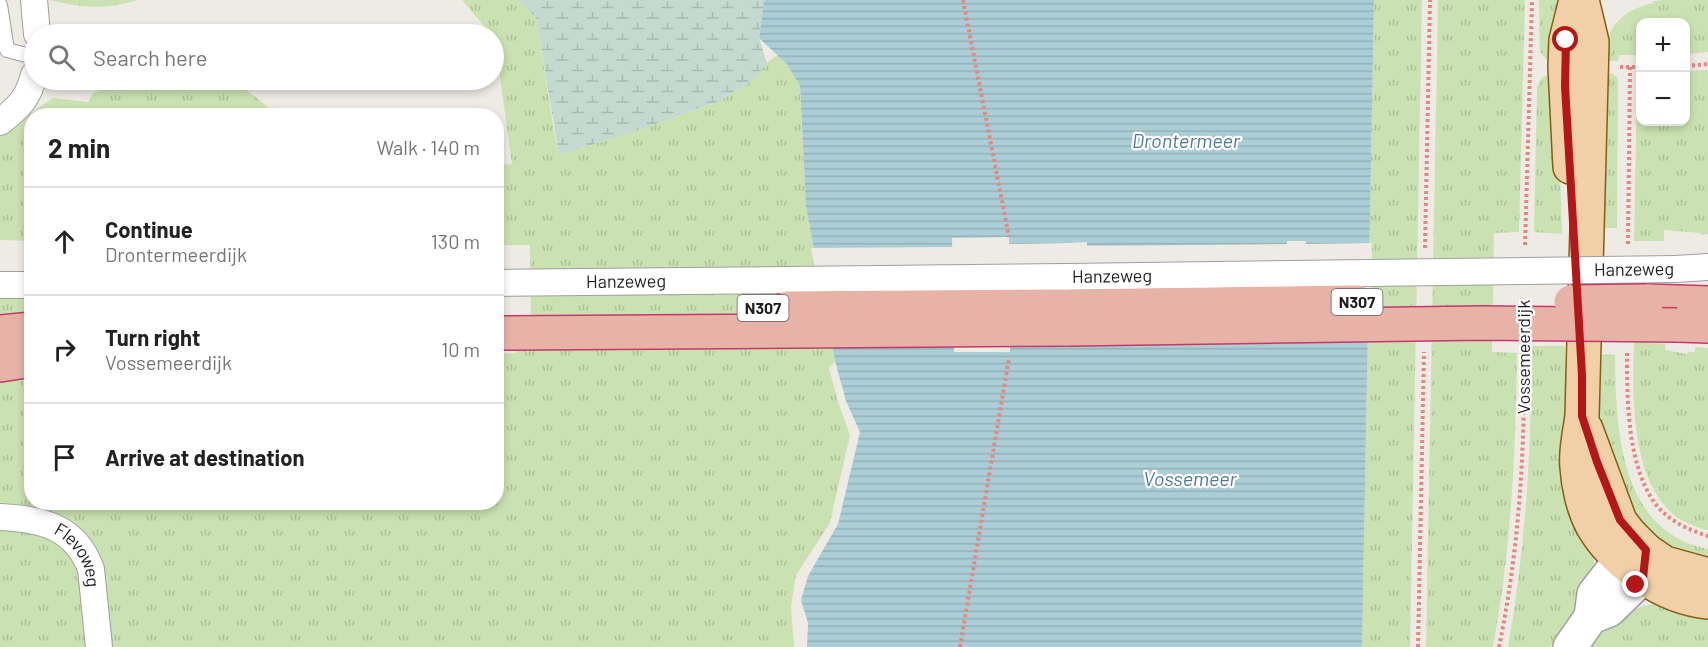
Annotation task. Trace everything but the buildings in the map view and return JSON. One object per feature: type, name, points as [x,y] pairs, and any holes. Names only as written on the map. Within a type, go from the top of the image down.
[{"type":"highway","name":"Hanzeweg","points":[[506,309],[1068,329],[1471,324],[1692,314]]},
{"type":"highway","points":[[0,332],[24,330]]},
{"type":"highway","points":[[0,365],[24,361]]},
{"type":"main road","points":[[1576,0],[1566,40],[1565,86],[1582,375]]},
{"type":"main road","points":[[1582,0],[1592,42],[1582,416],[1597,462],[1636,562],[1679,597],[1708,602]]},
{"type":"main road","points":[[1636,562],[1665,562],[1708,575]]},
{"type":"street","points":[[34,0],[37,24]]},
{"type":"street","points":[[0,122],[19,107],[30,90]]},
{"type":"street","name":"Hanzeweg","points":[[506,309],[1708,267]]},
{"type":"street","points":[[0,285],[24,285]]},
{"type":"street","name":"Flevoweg","points":[[0,517],[39,520],[62,531],[76,542],[91,569],[99,647]]},
{"type":"street","points":[[1570,647],[1591,617],[1594,594],[1636,562]]},
{"type":"lane","points":[[0,5],[7,50],[24,54]]},
{"type":"path","points":[[963,0],[1009,237]]},
{"type":"path","points":[[1525,251],[1532,0]]},
{"type":"path","points":[[1690,66],[1708,64]]},
{"type":"path","points":[[1630,67],[1636,67]]},
{"type":"path","name":"Vossemeerdijk","points":[[1499,647],[1516,542],[1521,485],[1524,342]]},
{"type":"path","points":[[960,647],[1010,352]]},
{"type":"green space","points":[[49,0],[138,0],[94,7]]},
{"type":"green space","points":[[462,0],[517,0],[536,18],[559,155],[720,101],[752,81],[767,63],[784,50],[803,43],[800,90],[806,207],[835,361],[829,368],[850,435],[830,523],[796,575],[791,606],[794,647],[112,647],[99,565],[0,507],[0,374],[24,372],[24,510],[504,510],[504,354],[516,353],[516,345],[531,345],[530,245],[504,245],[504,165],[512,164],[502,90],[504,90],[504,24],[482,24]]},
{"type":"green space","points":[[517,0],[764,0],[759,38],[767,63],[752,81],[720,101],[559,155],[536,18]]},
{"type":"green space","points":[[1374,0],[1422,0],[1410,647],[1362,647]]},
{"type":"green space","points":[[1438,0],[1525,0],[1519,232],[1494,233],[1492,352],[1517,353],[1508,537],[1493,647],[1426,647]]},
{"type":"green space","points":[[1539,0],[1558,0],[1558,60],[1547,60],[1540,52]]},
{"type":"green space","points":[[1708,0],[1708,52],[1690,54],[1690,18],[1636,18],[1636,55],[1619,55],[1618,61],[1602,61],[1611,30],[1623,16],[1653,1]]},
{"type":"green space","points":[[1708,70],[1708,234],[1664,230],[1664,241],[1634,241],[1636,126],[1690,126],[1690,71]]},
{"type":"green space","points":[[1601,73],[1611,73],[1617,77],[1618,83],[1617,228],[1598,228]]},
{"type":"green space","points":[[1545,76],[1557,77],[1562,234],[1534,232],[1537,88]]},
{"type":"green space","points":[[100,90],[247,90],[269,108],[38,108],[53,98],[88,102],[93,93]]},
{"type":"green space","points":[[24,118],[24,241],[0,240],[0,134]]},
{"type":"green space","points":[[0,298],[24,298],[24,321],[0,323]]},
{"type":"green space","points":[[1634,341],[1665,344],[1665,350],[1687,354],[1695,352],[1695,347],[1708,348],[1708,531],[1678,518],[1662,503],[1642,461],[1634,411]]},
{"type":"green space","points":[[1532,346],[1565,346],[1567,458],[1593,551],[1595,575],[1589,595],[1550,647],[1508,647],[1523,535]]},
{"type":"green space","points":[[1597,354],[1615,355],[1617,413],[1621,443],[1628,472],[1639,499],[1656,521],[1678,538],[1708,549],[1708,567],[1698,564],[1640,528],[1599,423]]},
{"type":"green space","points":[[0,527],[39,531],[69,552],[79,571],[89,647],[0,647]]},
{"type":"green space","points":[[1656,604],[1708,613],[1708,647],[1586,647],[1602,629],[1604,630],[1622,616],[1634,609]]},
{"type":"water","points":[[764,0],[1374,0],[1362,647],[807,647],[808,623],[801,600],[808,576],[838,524],[860,432],[846,401],[835,361],[806,207],[800,86],[787,64],[759,38]],"holes":[[[1009,237],[1010,352],[954,352],[952,238]],[[1287,241],[1306,241],[1307,343],[1287,342]],[[1087,242],[1088,293],[1068,344],[1067,243]]]},
{"type":"pier","points":[[1067,243],[1067,246],[1070,246],[1071,340],[1007,294],[1006,246],[1009,244]]},
{"type":"pier","points":[[1372,243],[1371,337],[1304,338],[1304,244]]},
{"type":"pier","points":[[1290,244],[1290,338],[1085,293],[1084,246]]},
{"type":"pier","points":[[955,247],[957,341],[828,342],[811,248]]},
{"type":"route","points":[[1566,40],[1565,86],[1582,375],[1582,416],[1620,520],[1646,550],[1643,578],[1636,585]]},
{"type":"water label","name":"Drontermeer","points":[[1186,141]]},
{"type":"water label","name":"Vossemeer","points":[[1190,479]]}]
